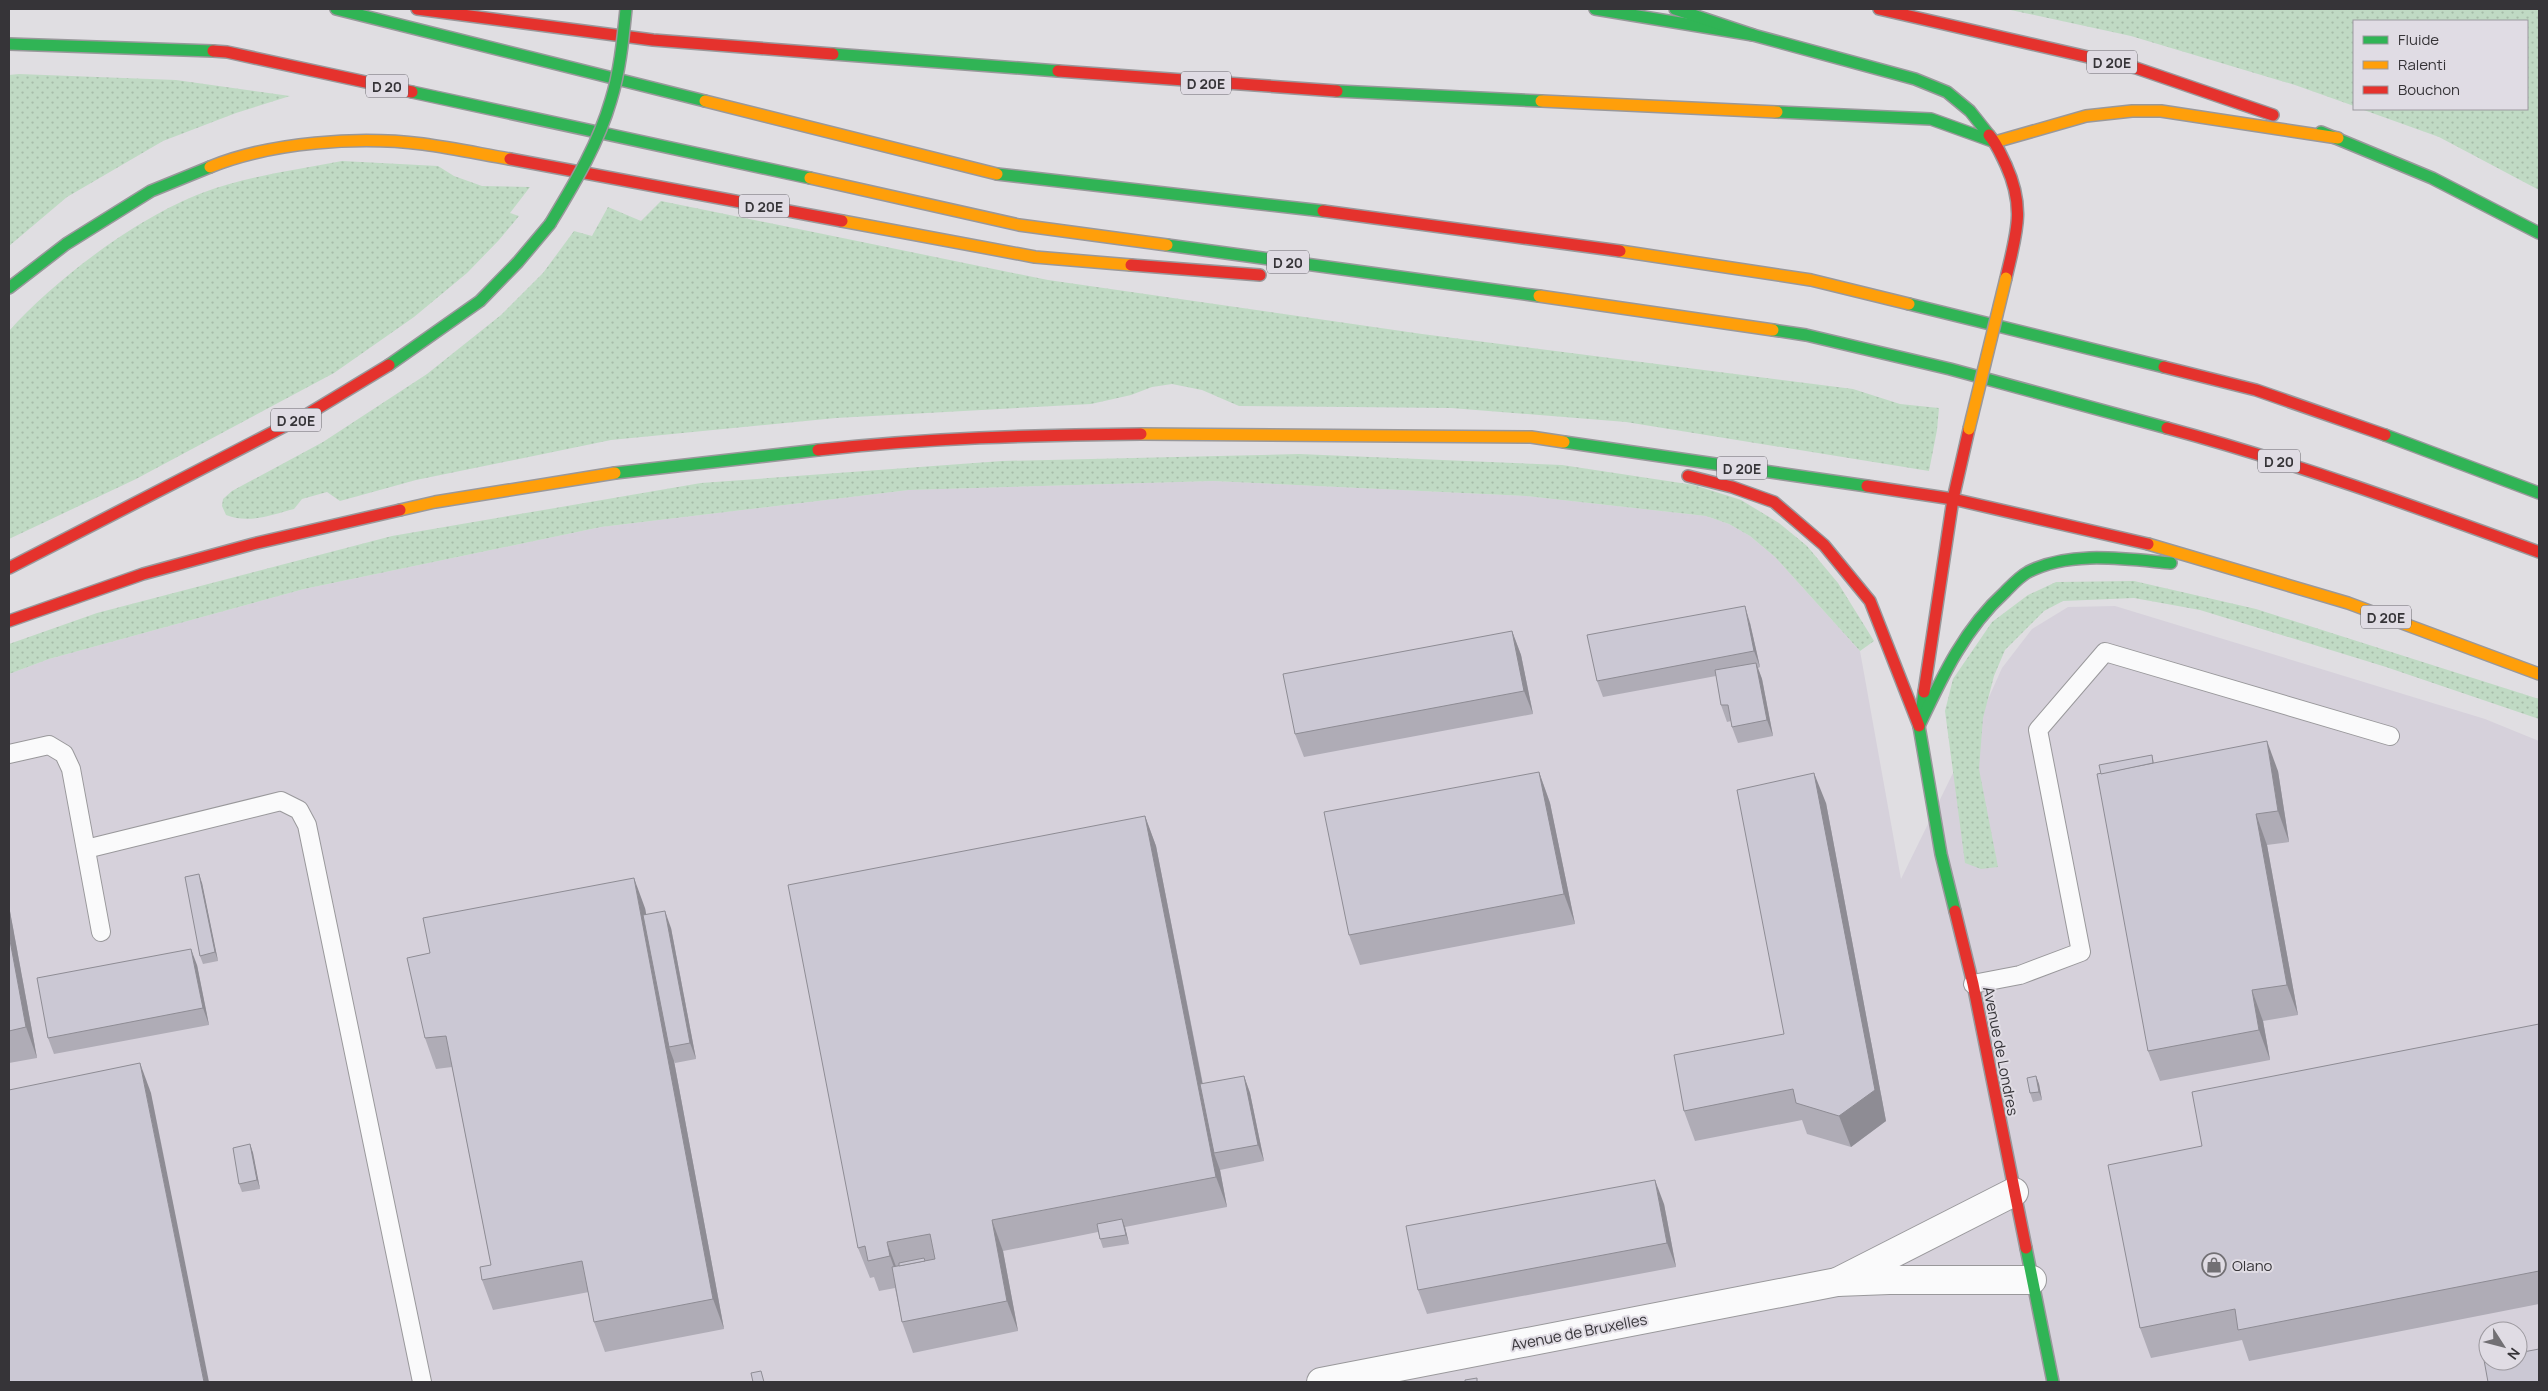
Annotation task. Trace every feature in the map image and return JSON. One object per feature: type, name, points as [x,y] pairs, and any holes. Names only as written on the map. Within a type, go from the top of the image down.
[{"type":"main road","points":[[336,9],[991,173],[1352,214],[1688,260],[1811,280],[2256,390],[2417,446],[2539,493]]},
{"type":"main road","name":"D 20E","points":[[417,9],[653,40],[1283,89],[1931,119],[1995,142],[2086,116],[2132,110],[2161,111],[2338,138]]},
{"type":"main road","name":"D 20E","points":[[9,568],[308,414],[403,357],[480,301],[518,262],[550,224],[589,159],[609,110],[620,56],[626,9]]},
{"type":"main road","points":[[1595,9],[1753,35]]},
{"type":"main road","points":[[1675,9],[1753,35],[1915,79],[1947,92],[1970,111],[1995,142],[2013,181],[2018,199],[2018,224],[1953,499],[1919,726]]},
{"type":"main road","name":"D 20E","points":[[1879,9],[2136,68],[2338,138],[2478,200],[2539,233]]},
{"type":"main road","name":"D 20","points":[[9,44],[28,43],[227,52],[620,136],[1020,225],[1557,298],[1806,335],[1950,369],[2217,441],[2402,502],[2539,552]]},
{"type":"main road","name":"D 20E","points":[[9,288],[66,244],[151,191],[234,157],[323,142],[431,146],[1035,257],[1271,276]]},
{"type":"main road","points":[[1350,282],[1557,298]]},
{"type":"main road","name":"D 20E","points":[[9,621],[143,574],[253,544],[435,502],[643,468],[901,441],[1053,435],[1228,434],[1531,437],[1953,499],[2162,547],[2348,604],[2539,674]]},
{"type":"main road","points":[[1531,437],[1655,468]]},
{"type":"main road","points":[[1674,472],[1732,487],[1774,502],[1824,545],[1870,601],[1919,726]]},
{"type":"main road","points":[[1919,726],[1954,653],[1965,637],[1988,606],[2029,571],[2059,562],[2112,559],[2229,568]]},
{"type":"main road","name":"Avenue de Londres","points":[[1919,726],[1941,854],[1973,984],[2053,1382]]},
{"type":"street","name":"Avenue de Bruxelles","points":[[1837,1282],[2014,1192]]},
{"type":"street","name":"Avenue de Bruxelles","points":[[1321,1382],[1409,1374],[1837,1282],[2032,1280]]},
{"type":"lane","points":[[1973,984],[2020,975],[2081,952],[2038,730],[2105,652],[2390,736]]},
{"type":"lane","points":[[9,754],[49,744],[64,754],[71,769],[101,932]]},
{"type":"lane","points":[[86,849],[281,801],[299,810],[307,825],[422,1382]]},
{"type":"shaded area","points":[[1213,481],[1526,496],[1706,516],[1729,524],[1750,536],[1775,557],[1860,651],[1901,879],[1977,724],[2002,668],[2032,629],[2068,607],[2115,606],[2485,719],[2539,741],[2539,1382],[9,1382],[9,674],[49,659],[304,589],[601,527],[909,490]]},
{"type":"green space","points":[[2006,9],[2539,9],[2539,190],[2439,137],[2364,110],[2528,110],[2528,20],[2353,20],[2353,106],[2295,85],[2131,36]]},
{"type":"green space","points":[[9,75],[176,80],[290,96],[236,113],[163,141],[67,197],[9,246]]},
{"type":"green space","points":[[342,161],[438,166],[454,176],[482,186],[530,187],[510,213],[519,216],[467,273],[414,317],[334,373],[136,479],[9,539],[9,331],[49,291],[98,252],[151,218],[177,204],[202,193],[236,182]]},
{"type":"green space","points":[[661,201],[1048,280],[1422,334],[1853,389],[1900,404],[1939,408],[1929,471],[1626,422],[1451,408],[1239,406],[1202,390],[1172,384],[1152,387],[1131,395],[1091,404],[836,418],[611,440],[416,480],[340,501],[327,492],[302,499],[294,509],[260,518],[243,519],[226,515],[222,506],[223,499],[232,491],[323,442],[427,374],[501,315],[543,273],[574,231],[592,236],[608,207],[641,221]]},
{"type":"green space","points":[[1299,454],[1562,465],[1694,485],[1741,500],[1779,523],[1807,546],[1838,583],[1874,641],[1860,651],[1775,557],[1750,536],[1729,524],[1706,516],[1526,496],[1213,481],[909,490],[601,527],[304,589],[49,659],[9,674],[9,644],[97,613],[392,536],[701,483],[1002,461]]},
{"type":"green space","points":[[2134,581],[2256,609],[2539,699],[2539,719],[2386,667],[2200,610],[2134,598],[2063,601],[2044,611],[2005,650],[1994,676],[1983,718],[1979,769],[1998,867],[1981,869],[1965,863],[1945,711],[1953,679],[1992,622],[2028,595],[2056,582]]},
{"type":"building","points":[[1745,606],[1754,651],[1597,681],[1587,635]]},
{"type":"building","points":[[1512,631],[1524,691],[1295,734],[1283,674]]},
{"type":"building","points":[[1756,663],[1767,720],[1732,727],[1728,705],[1721,705],[1715,670]]},
{"type":"building","points":[[2267,741],[2278,811],[2256,814],[2287,985],[2252,990],[2259,1030],[2148,1051],[2097,774]]},
{"type":"building","points":[[2152,755],[2153,763],[2101,774],[2099,765]]},
{"type":"building","points":[[1539,772],[1564,894],[1349,935],[1324,812]]},
{"type":"building","points":[[1814,773],[1875,1090],[1839,1116],[1796,1103],[1793,1089],[1684,1111],[1674,1055],[1784,1034],[1737,790]]},
{"type":"building","points":[[1145,816],[1216,1177],[992,1220],[1007,1301],[902,1322],[892,1267],[935,1259],[930,1234],[887,1242],[890,1256],[868,1261],[865,1246],[858,1248],[788,885]]},
{"type":"building","points":[[199,874],[215,952],[200,956],[185,877]]},
{"type":"building","points":[[634,878],[713,1299],[594,1322],[582,1261],[482,1280],[480,1267],[491,1265],[446,1036],[425,1038],[407,958],[430,953],[423,918]]},
{"type":"building","points":[[665,911],[690,1043],[669,1047],[643,915]]},
{"type":"building","points":[[9,935],[26,1027],[9,1031]]},
{"type":"building","points":[[191,949],[203,1008],[48,1038],[37,978]]},
{"type":"building","points":[[2539,1024],[2539,1271],[2238,1330],[2235,1309],[2140,1328],[2108,1165],[2202,1146],[2192,1092]]},
{"type":"building","points":[[140,1063],[204,1382],[9,1382],[9,1090]]},
{"type":"building","points":[[1244,1076],[1258,1145],[1214,1153],[1200,1084]]},
{"type":"building","points":[[2036,1076],[2039,1092],[2030,1093],[2027,1078]]},
{"type":"building","points":[[250,1144],[257,1180],[239,1184],[233,1148]]},
{"type":"building","points":[[1655,1180],[1667,1243],[1418,1290],[1406,1226]]},
{"type":"building","points":[[1122,1219],[1126,1235],[1100,1239],[1097,1224]]},
{"type":"building","points":[[924,1258],[925,1261],[899,1266],[899,1263]]},
{"type":"building","points":[[2539,1349],[2539,1382],[2488,1382],[2486,1371],[2528,1371],[2528,1351]]},
{"type":"building","points":[[761,1371],[764,1382],[753,1382],[751,1373]]},
{"type":"building","points":[[1477,1378],[1477,1382],[1465,1382],[1465,1380]]},
{"type":"traffic: fast","points":[[336,9],[705,101]]},
{"type":"traffic: fast","points":[[550,224],[585,164],[606,117],[619,66],[626,9]]},
{"type":"traffic: fast","points":[[1595,9],[1753,35],[1915,79],[1947,92],[1970,111],[1989,135]]},
{"type":"traffic: fast","points":[[1675,9],[1753,35]]},
{"type":"traffic: fast","points":[[9,44],[213,51]]},
{"type":"traffic: fast","points":[[833,54],[1058,71]]},
{"type":"traffic: fast","points":[[1337,91],[1541,101]]},
{"type":"traffic: fast","points":[[412,92],[810,178]]},
{"type":"traffic: fast","points":[[1777,112],[1931,119],[1995,142]]},
{"type":"traffic: fast","points":[[2321,132],[2432,178],[2539,233]]},
{"type":"traffic: fast","points":[[9,288],[66,244],[151,191],[210,167]]},
{"type":"traffic: fast","points":[[997,174],[1323,211]]},
{"type":"traffic: fast","points":[[389,365],[480,301],[518,262],[550,224]]},
{"type":"traffic: fast","points":[[1167,245],[1539,296]]},
{"type":"traffic: fast","points":[[1909,304],[2164,367]]},
{"type":"traffic: fast","points":[[1773,330],[1806,335],[1950,369],[2167,428]]},
{"type":"traffic: fast","points":[[2385,435],[2539,493]]},
{"type":"traffic: fast","points":[[1564,442],[1867,486]]},
{"type":"traffic: fast","points":[[615,473],[818,450]]},
{"type":"traffic: fast","points":[[1919,726],[1955,654],[1966,638],[1990,606],[2028,572],[2044,565],[2080,558],[2117,558],[2171,563]]},
{"type":"traffic: fast","points":[[1924,692],[1919,726],[1941,854],[1955,911]]},
{"type":"traffic: fast","points":[[2026,1248],[2053,1382]]},
{"type":"traffic: slow","points":[[705,101],[997,174]]},
{"type":"traffic: slow","points":[[1541,101],[1777,112]]},
{"type":"traffic: slow","points":[[1995,142],[2086,116],[2132,111],[2161,111],[2338,138]]},
{"type":"traffic: slow","points":[[210,167],[260,152],[315,143],[343,141],[423,144],[510,159]]},
{"type":"traffic: slow","points":[[810,178],[1019,225],[1167,245]]},
{"type":"traffic: slow","points":[[842,221],[1035,257],[1131,265]]},
{"type":"traffic: slow","points":[[1620,251],[1811,280],[1909,304]]},
{"type":"traffic: slow","points":[[1969,429],[2006,278]]},
{"type":"traffic: slow","points":[[1539,296],[1773,330]]},
{"type":"traffic: slow","points":[[1141,434],[1531,437],[1564,442]]},
{"type":"traffic: slow","points":[[400,510],[435,502],[615,473]]},
{"type":"traffic: slow","points":[[2148,544],[2348,603],[2539,674]]},
{"type":"traffic: jam","points":[[417,9],[653,40],[833,54]]},
{"type":"traffic: jam","points":[[1879,9],[2136,68],[2273,115]]},
{"type":"traffic: jam","points":[[213,51],[227,52],[412,92]]},
{"type":"traffic: jam","points":[[1058,71],[1337,91]]},
{"type":"traffic: jam","points":[[1989,135],[1997,146],[2006,165],[2016,195],[2016,235],[2006,278]]},
{"type":"traffic: jam","points":[[510,159],[842,221]]},
{"type":"traffic: jam","points":[[1323,211],[1620,251]]},
{"type":"traffic: jam","points":[[1131,265],[1260,275]]},
{"type":"traffic: jam","points":[[9,568],[308,414],[389,365]]},
{"type":"traffic: jam","points":[[2164,367],[2256,390],[2385,435]]},
{"type":"traffic: jam","points":[[2167,428],[2308,470],[2539,552]]},
{"type":"traffic: jam","points":[[1924,692],[1953,499],[1969,429]]},
{"type":"traffic: jam","points":[[818,450],[980,438],[1141,434]]},
{"type":"traffic: jam","points":[[1688,476],[1732,487],[1774,502],[1824,545],[1870,601],[1919,726]]},
{"type":"traffic: jam","points":[[1867,486],[1953,499],[2148,544]]},
{"type":"traffic: jam","points":[[9,621],[143,574],[253,544],[400,510]]},
{"type":"traffic: jam","points":[[1955,911],[1973,984],[2026,1248]]},
{"type":"place","name":"Olano","points":[[2214,1265]]}]
